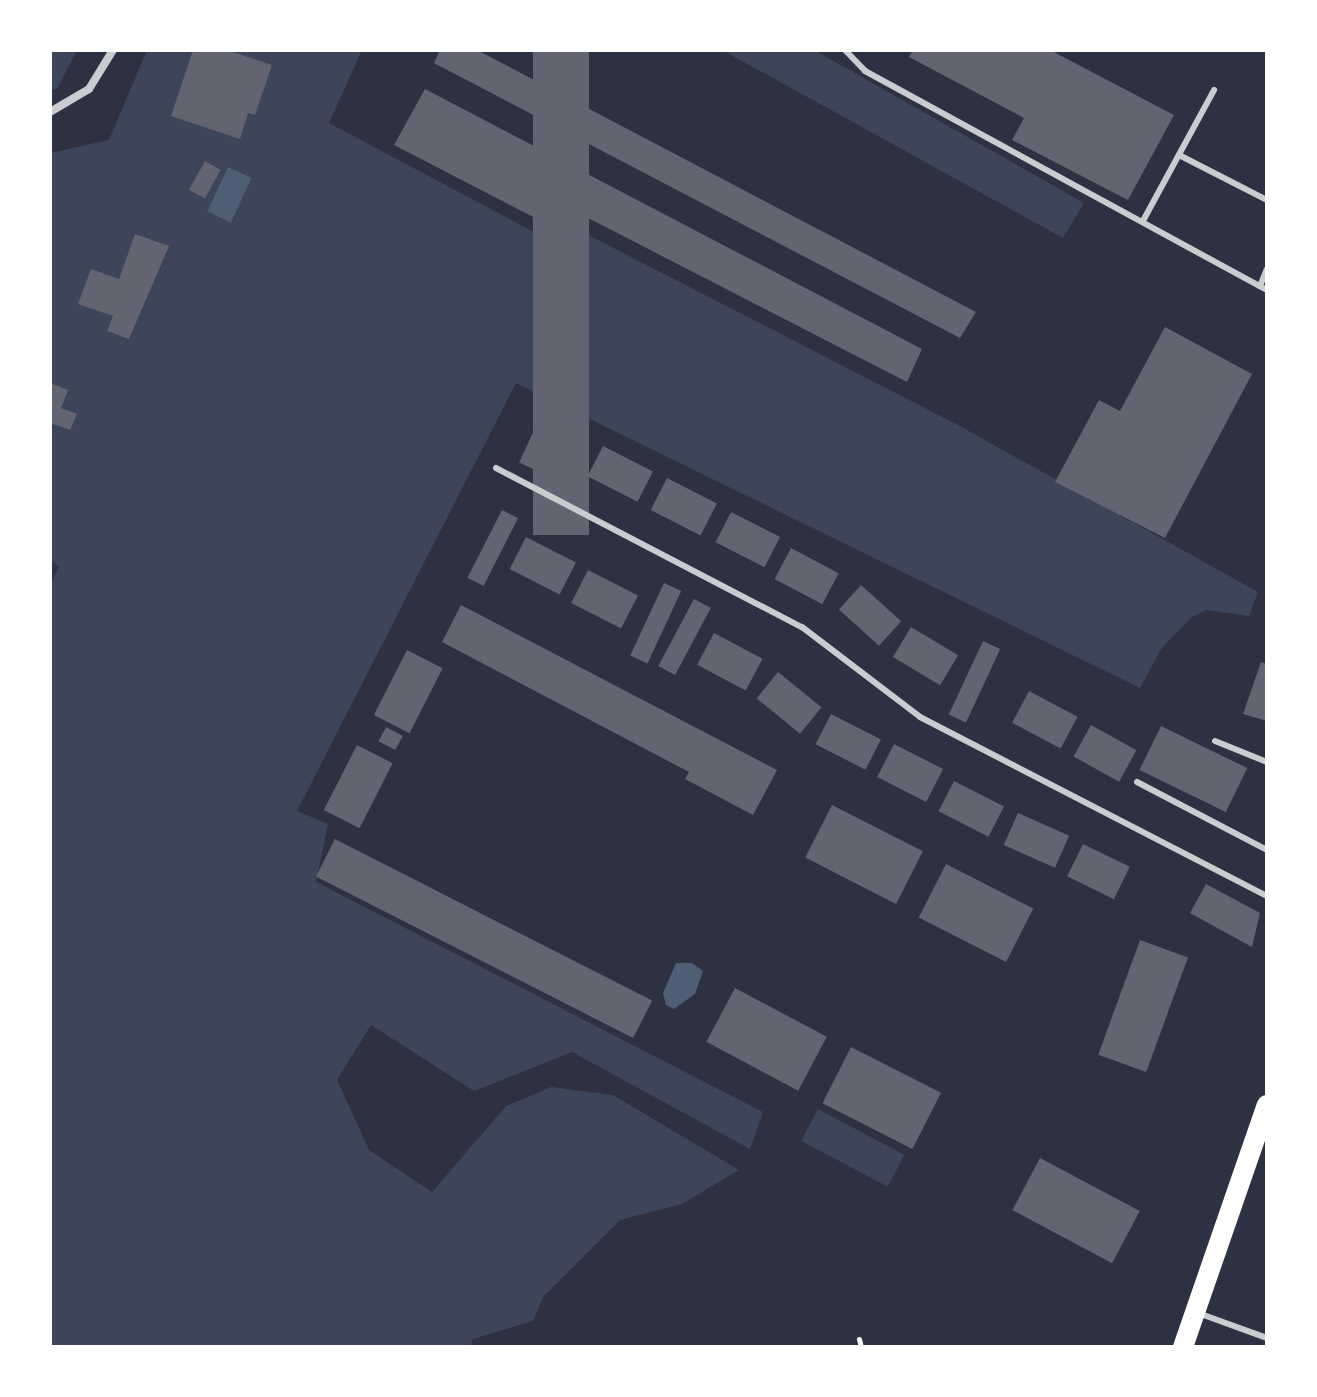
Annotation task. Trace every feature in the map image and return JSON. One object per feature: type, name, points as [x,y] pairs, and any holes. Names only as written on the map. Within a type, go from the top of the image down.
[{"type":"main road","points":[[1183,1347],[1255,1154],[1267,1105]]},
{"type":"street","points":[[50,112],[89,89],[111,54]]},
{"type":"lane","points":[[845,50],[865,71],[1144,219],[1264,288],[1267,269]]},
{"type":"lane","points":[[1144,219],[1214,90]]},
{"type":"lane","points":[[1179,155],[1267,200]]},
{"type":"lane","points":[[496,468],[802,627],[899,704],[948,732],[1267,896]]},
{"type":"lane","points":[[1215,741],[1267,762]]},
{"type":"lane","points":[[1137,782],[1267,850]]},
{"type":"lane","points":[[1195,1312],[1267,1338]]},
{"type":"path","points":[[859,1339],[861,1347]]},
{"type":"shaded area","points":[[50,50],[77,50],[57,89],[50,90]]},
{"type":"shaded area","points":[[147,50],[362,50],[329,123],[547,239],[559,220],[958,425],[1258,592],[1249,616],[1206,610],[1192,617],[1161,649],[1140,688],[516,383],[297,811],[328,824],[316,882],[763,1112],[750,1149],[572,1052],[474,1091],[371,1025],[337,1080],[369,1150],[432,1192],[506,1106],[551,1087],[613,1095],[739,1170],[682,1204],[620,1220],[543,1297],[533,1321],[473,1339],[470,1347],[50,1347],[50,584],[59,567],[50,560],[50,153],[109,140]]},
{"type":"shaded area","points":[[722,50],[814,50],[1084,203],[1063,238]]},
{"type":"shaded area","points":[[228,167],[252,178],[231,222],[207,211]]},
{"type":"shaded area","points":[[676,963],[692,963],[703,971],[695,994],[674,1009],[666,1005],[663,993]]},
{"type":"shaded area","points":[[818,1109],[905,1155],[888,1187],[801,1141]]},
{"type":"building","points":[[193,50],[227,50],[272,65],[255,115],[248,113],[240,139],[171,116]]},
{"type":"building","points":[[440,50],[477,50],[976,312],[960,338],[434,63]]},
{"type":"building","points":[[533,50],[589,50],[589,535],[533,535]]},
{"type":"building","points":[[913,50],[1050,50],[1174,115],[1128,200],[1012,140],[1024,118],[909,57]]},
{"type":"building","points":[[425,89],[922,349],[907,382],[557,202],[543,222],[394,145]]},
{"type":"building","points":[[205,161],[221,170],[205,199],[189,190]]},
{"type":"building","points":[[135,234],[169,246],[129,339],[107,331],[113,316],[78,304],[91,269],[119,279]]},
{"type":"building","points":[[1165,327],[1252,374],[1165,538],[1055,482],[1099,400],[1120,411]]},
{"type":"building","points":[[50,383],[68,390],[61,408],[77,414],[70,430],[50,423]]},
{"type":"building","points":[[544,409],[561,417],[536,471],[519,462]]},
{"type":"building","points":[[603,446],[653,471],[637,502],[588,476]]},
{"type":"building","points":[[667,478],[717,503],[701,535],[651,510]]},
{"type":"building","points":[[502,510],[518,518],[484,586],[467,578]]},
{"type":"building","points":[[731,512],[780,537],[765,567],[716,542]]},
{"type":"building","points":[[526,537],[576,562],[560,594],[510,569]]},
{"type":"building","points":[[791,548],[839,573],[822,604],[775,579]]},
{"type":"building","points":[[588,570],[638,595],[621,628],[571,603]]},
{"type":"building","points":[[664,583],[681,591],[647,664],[630,656]]},
{"type":"building","points":[[861,585],[901,621],[879,646],[839,610]]},
{"type":"building","points":[[694,599],[711,608],[675,675],[658,666]]},
{"type":"building","points":[[461,605],[777,770],[753,815],[685,779],[689,772],[442,642]]},
{"type":"building","points":[[911,627],[958,655],[940,685],[893,657]]},
{"type":"building","points":[[714,633],[763,659],[746,691],[697,665]]},
{"type":"building","points":[[983,641],[1000,649],[966,722],[949,714]]},
{"type":"building","points":[[407,650],[443,668],[409,733],[374,715]]},
{"type":"building","points":[[1261,662],[1267,664],[1267,721],[1243,714]]},
{"type":"building","points":[[778,672],[822,707],[800,734],[757,698]]},
{"type":"building","points":[[1029,691],[1078,717],[1061,749],[1012,723]]},
{"type":"building","points":[[831,714],[881,739],[865,770],[816,744]]},
{"type":"building","points":[[1091,725],[1136,750],[1119,782],[1074,756]]},
{"type":"building","points":[[1161,726],[1247,768],[1226,812],[1140,770]]},
{"type":"building","points":[[386,727],[403,736],[395,750],[378,741]]},
{"type":"building","points":[[894,744],[943,769],[926,802],[877,777]]},
{"type":"building","points":[[357,745],[393,763],[359,828],[324,810]]},
{"type":"building","points":[[954,781],[1004,806],[988,837],[939,811]]},
{"type":"building","points":[[832,805],[923,851],[896,904],[805,858]]},
{"type":"building","points":[[1018,813],[1069,836],[1055,868],[1004,845]]},
{"type":"building","points":[[335,839],[652,1001],[633,1038],[316,876]]},
{"type":"building","points":[[1083,844],[1130,867],[1114,899],[1067,876]]},
{"type":"building","points":[[946,864],[1033,908],[1006,962],[919,917]]},
{"type":"building","points":[[1206,884],[1260,913],[1252,947],[1190,913]]},
{"type":"building","points":[[1140,940],[1188,957],[1146,1072],[1098,1055]]},
{"type":"building","points":[[735,988],[827,1037],[798,1091],[706,1042]]},
{"type":"building","points":[[851,1047],[941,1093],[912,1149],[822,1103]]},
{"type":"building","points":[[1040,1158],[1140,1211],[1112,1263],[1012,1210]]}]
